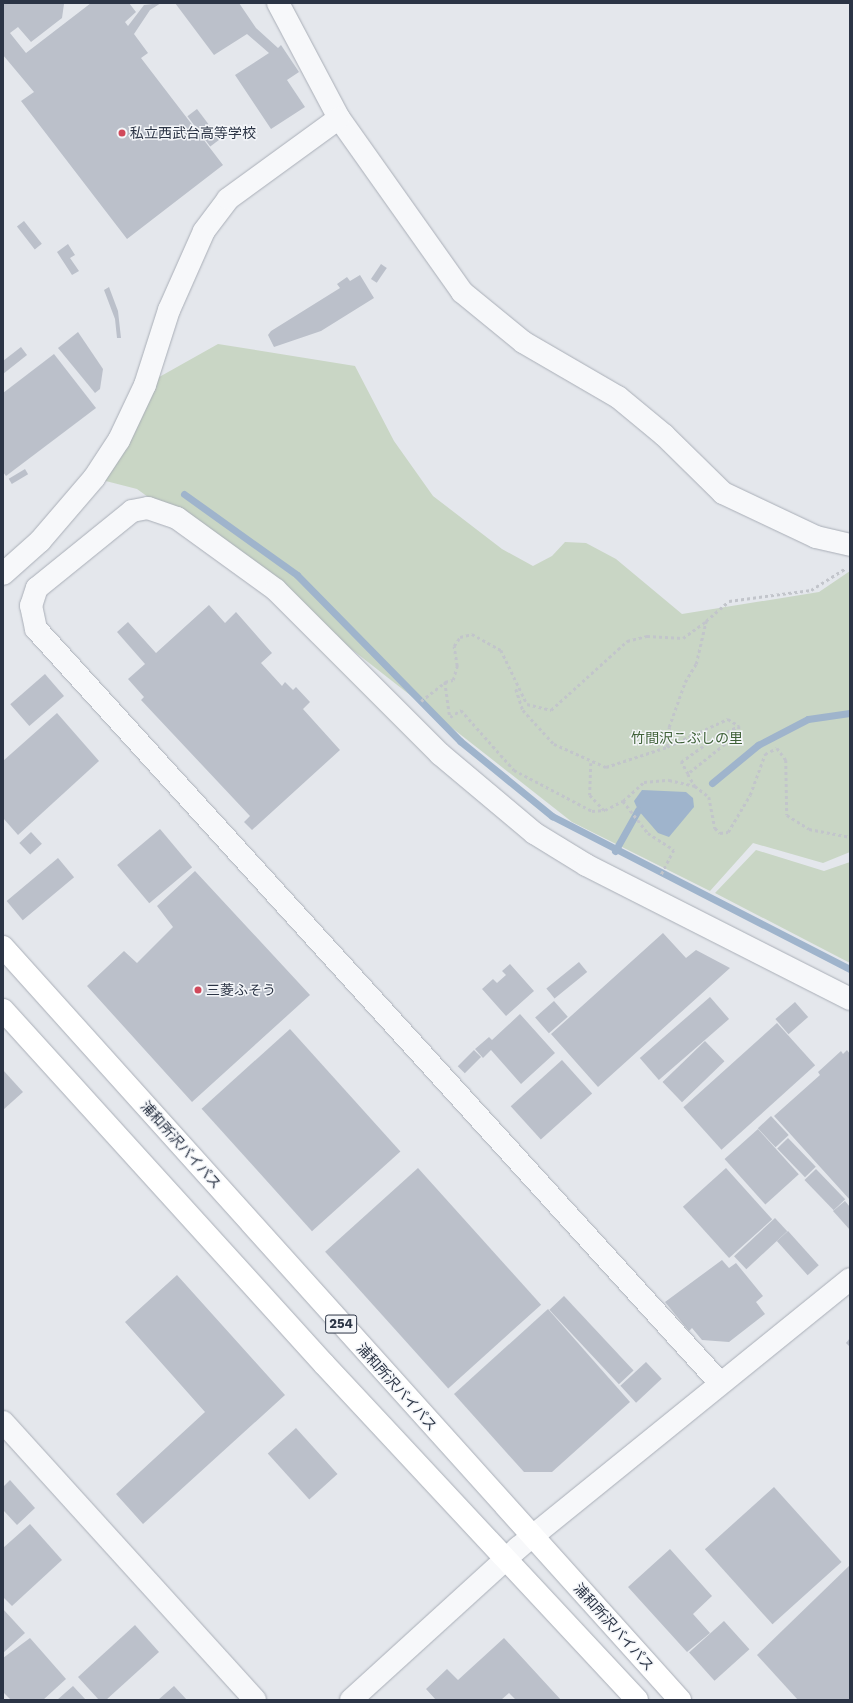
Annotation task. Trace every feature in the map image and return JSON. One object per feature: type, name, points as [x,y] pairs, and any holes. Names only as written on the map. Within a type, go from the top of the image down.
[{"type":"highway","name":"浦和所沢バイパス","points":[[3,947],[680,1700]]},
{"type":"highway","name":"254","points":[[3,1010],[324,1364],[507,1558],[637,1700]]},
{"type":"street","points":[[278,3],[340,118],[462,292],[523,342],[618,397],[664,435],[723,493],[816,537],[850,545]]},
{"type":"street","points":[[3,574],[40,541],[94,478],[119,440],[145,385],[169,310],[204,231],[228,199],[340,118]]},
{"type":"street","points":[[720,1383],[36,629],[31,606],[37,588],[132,512],[155,509],[178,518],[276,590],[440,754],[534,834],[586,864],[850,998]]},
{"type":"street","points":[[351,1700],[533,1536],[850,1279]]},
{"type":"street","points":[[3,1422],[255,1700]]},
{"type":"path","points":[[514,683],[527,704],[551,710],[627,641],[647,636],[683,638],[729,601],[811,590],[850,565]]},
{"type":"path","points":[[667,747],[668,727],[685,682],[696,664],[706,621]]},
{"type":"path","points":[[418,704],[445,682],[453,680],[457,666],[454,646],[460,637],[472,634],[501,650],[523,710],[554,744],[591,763],[606,767],[667,747],[728,719],[739,726]]},
{"type":"path","points":[[445,682],[450,717],[461,710],[492,749],[514,770],[578,807],[605,810],[623,801],[644,782],[669,780],[695,786]]},
{"type":"path","points":[[688,774],[739,733],[739,726]]},
{"type":"path","points":[[739,726],[711,740],[681,762],[695,786],[709,797],[715,828],[720,833],[728,832],[750,795],[764,754],[777,748],[786,760],[787,815],[809,829],[850,837]]},
{"type":"path","points":[[591,763],[590,795],[605,810]]},
{"type":"path","points":[[623,801],[648,833],[674,850],[659,878]]},
{"type":"green space","name":"竹間沢こぶしの里","points":[[218,344],[355,366],[394,441],[433,496],[502,549],[533,566],[552,556],[565,542],[586,543],[616,559],[682,614],[819,592],[850,571],[850,852],[823,863],[753,843],[710,891],[572,822],[276,590],[137,489],[94,478],[145,385]]},
{"type":"green space","points":[[756,850],[824,871],[850,862],[850,963],[715,893]]},
{"type":"water","points":[[642,790],[686,792],[693,798],[694,807],[669,837],[658,833],[638,810],[634,801]]},
{"type":"building","name":"私立西武台高等学校","points":[[3,3],[64,4],[62,18],[31,42],[18,27],[10,33],[26,53],[91,3],[129,3],[136,12],[125,22],[128,26],[144,5],[161,3],[150,10],[134,34],[148,53],[141,58],[223,165],[127,239],[21,101],[34,92],[3,55]]},
{"type":"building","name":"私立西武台高等学校","points":[[175,3],[239,3],[256,28],[278,48],[281,45],[299,72],[287,80],[305,107],[271,129],[235,75],[269,53],[247,34],[214,55]]},
{"type":"building","points":[[197,109],[220,139],[210,147],[187,116]]},
{"type":"building","points":[[24,221],[42,244],[35,249],[17,227]]},
{"type":"building","points":[[68,244],[75,255],[70,258],[79,271],[72,275],[57,252]]},
{"type":"building","points":[[381,264],[387,268],[377,283],[371,279]]},
{"type":"building","points":[[360,275],[374,298],[321,331],[274,347],[268,335],[271,331],[340,288],[337,284],[347,277],[350,281]]},
{"type":"building","points":[[109,287],[118,311],[121,338],[117,338],[115,319],[104,290]]},
{"type":"building","points":[[78,332],[103,369],[100,389],[95,393],[58,348]]},
{"type":"building","points":[[21,347],[27,355],[3,374],[3,361]]},
{"type":"building","points":[[54,354],[96,408],[6,476],[3,472],[3,393]]},
{"type":"building","points":[[25,469],[28,474],[12,484],[9,479]]},
{"type":"building","points":[[209,605],[225,623],[236,612],[272,653],[261,663],[282,686],[285,682],[293,690],[296,687],[310,702],[303,709],[340,750],[252,830],[244,822],[250,816],[141,700],[144,697],[128,679],[145,664],[117,632],[128,622],[156,653]]},
{"type":"building","points":[[45,674],[64,696],[29,726],[10,704]]},
{"type":"building","points":[[57,713],[99,761],[18,835],[3,818],[3,761]]},
{"type":"building","points":[[160,829],[192,867],[149,903],[117,865]]},
{"type":"building","points":[[31,832],[42,844],[30,855],[19,843]]},
{"type":"building","points":[[58,858],[74,877],[23,920],[7,901]]},
{"type":"building","name":"三菱ふそう","points":[[195,871],[310,995],[192,1102],[87,986],[124,951],[137,963],[173,927],[157,906]]},
{"type":"building","points":[[663,933],[686,958],[696,950],[730,968],[598,1087],[551,1034]]},
{"type":"building","points":[[579,962],[587,972],[555,999],[546,988]]},
{"type":"building","points":[[510,964],[534,991],[506,1016],[482,989],[493,979],[497,983],[506,975],[502,971]]},
{"type":"building","points":[[710,997],[729,1019],[659,1080],[640,1058]]},
{"type":"building","points":[[554,1001],[568,1017],[549,1033],[535,1017]]},
{"type":"building","points":[[795,1002],[808,1017],[788,1034],[775,1019]]},
{"type":"building","points":[[520,1014],[555,1053],[521,1084],[491,1050],[483,1058],[475,1049],[489,1037],[492,1040]]},
{"type":"building","points":[[777,1023],[815,1065],[722,1150],[683,1107]]},
{"type":"building","points":[[290,1029],[400,1152],[312,1231],[202,1109]]},
{"type":"building","points":[[705,1041],[724,1061],[682,1102],[663,1082]]},
{"type":"building","points":[[474,1050],[481,1057],[465,1073],[458,1066]]},
{"type":"building","points":[[847,1050],[850,1054],[850,1200],[774,1116],[820,1075],[818,1072],[841,1051],[843,1054]]},
{"type":"building","points":[[562,1060],[592,1093],[541,1140],[511,1106]]},
{"type":"building","points":[[3,1070],[23,1092],[3,1110]]},
{"type":"building","points":[[771,1116],[789,1135],[776,1147],[758,1128]]},
{"type":"building","points":[[758,1129],[799,1174],[765,1204],[725,1159]]},
{"type":"building","points":[[788,1138],[816,1167],[805,1177],[777,1148]]},
{"type":"building","points":[[418,1168],[541,1305],[448,1388],[325,1252]]},
{"type":"building","points":[[726,1168],[772,1219],[729,1258],[683,1207]]},
{"type":"building","points":[[816,1169],[845,1199],[834,1210],[804,1180]]},
{"type":"building","points":[[845,1201],[850,1207],[850,1230],[833,1211]]},
{"type":"building","points":[[775,1218],[787,1231],[746,1269],[734,1256]]},
{"type":"building","points":[[788,1231],[819,1265],[808,1275],[777,1241]]},
{"type":"building","points":[[722,1260],[729,1268],[736,1263],[763,1296],[756,1302],[765,1314],[729,1342],[702,1340],[692,1328],[689,1331],[665,1302]]},
{"type":"building","points":[[177,1275],[285,1395],[143,1524],[116,1494],[205,1412],[125,1322]]},
{"type":"building","points":[[564,1296],[634,1371],[619,1384],[549,1310]]},
{"type":"building","points":[[548,1309],[630,1402],[552,1472],[524,1472],[454,1394]]},
{"type":"building","points":[[850,1338],[850,1347],[846,1343]]},
{"type":"building","points":[[646,1362],[662,1379],[636,1403],[620,1386]]},
{"type":"building","points":[[296,1428],[337,1474],[309,1500],[268,1453]]},
{"type":"building","points":[[10,1480],[35,1508],[17,1525],[3,1510],[3,1487]]},
{"type":"building","points":[[774,1487],[842,1562],[772,1624],[705,1549]]},
{"type":"building","points":[[30,1524],[62,1560],[12,1606],[3,1597],[3,1548]]},
{"type":"building","points":[[670,1549],[712,1596],[693,1614],[710,1633],[687,1652],[628,1587]]},
{"type":"building","points":[[850,1565],[850,1700],[798,1700],[757,1655]]},
{"type":"building","points":[[3,1609],[25,1633],[3,1653]]},
{"type":"building","points":[[724,1621],[749,1649],[714,1681],[689,1652]]},
{"type":"building","points":[[135,1625],[159,1652],[106,1700],[99,1700],[78,1677]]},
{"type":"building","points":[[30,1638],[66,1679],[43,1700],[11,1700],[3,1692],[3,1658]]},
{"type":"building","points":[[504,1638],[561,1700],[516,1700],[509,1693],[501,1700],[436,1700],[426,1689],[447,1669],[458,1680]]},
{"type":"building","points":[[73,1686],[86,1700],[57,1700]]},
{"type":"building","points":[[174,1686],[187,1700],[158,1700]]},
{"type":"waterway","points":[[184,494],[297,575],[460,741],[552,816],[850,969]]},
{"type":"waterway","points":[[712,783],[758,745],[808,719],[850,713]]},
{"type":"waterway","points":[[615,851],[638,810]]},
{"type":"place","name":"私立西武台高等学校","points":[[122,133]]},
{"type":"place","name":"三菱ふそう","points":[[198,990]]}]
